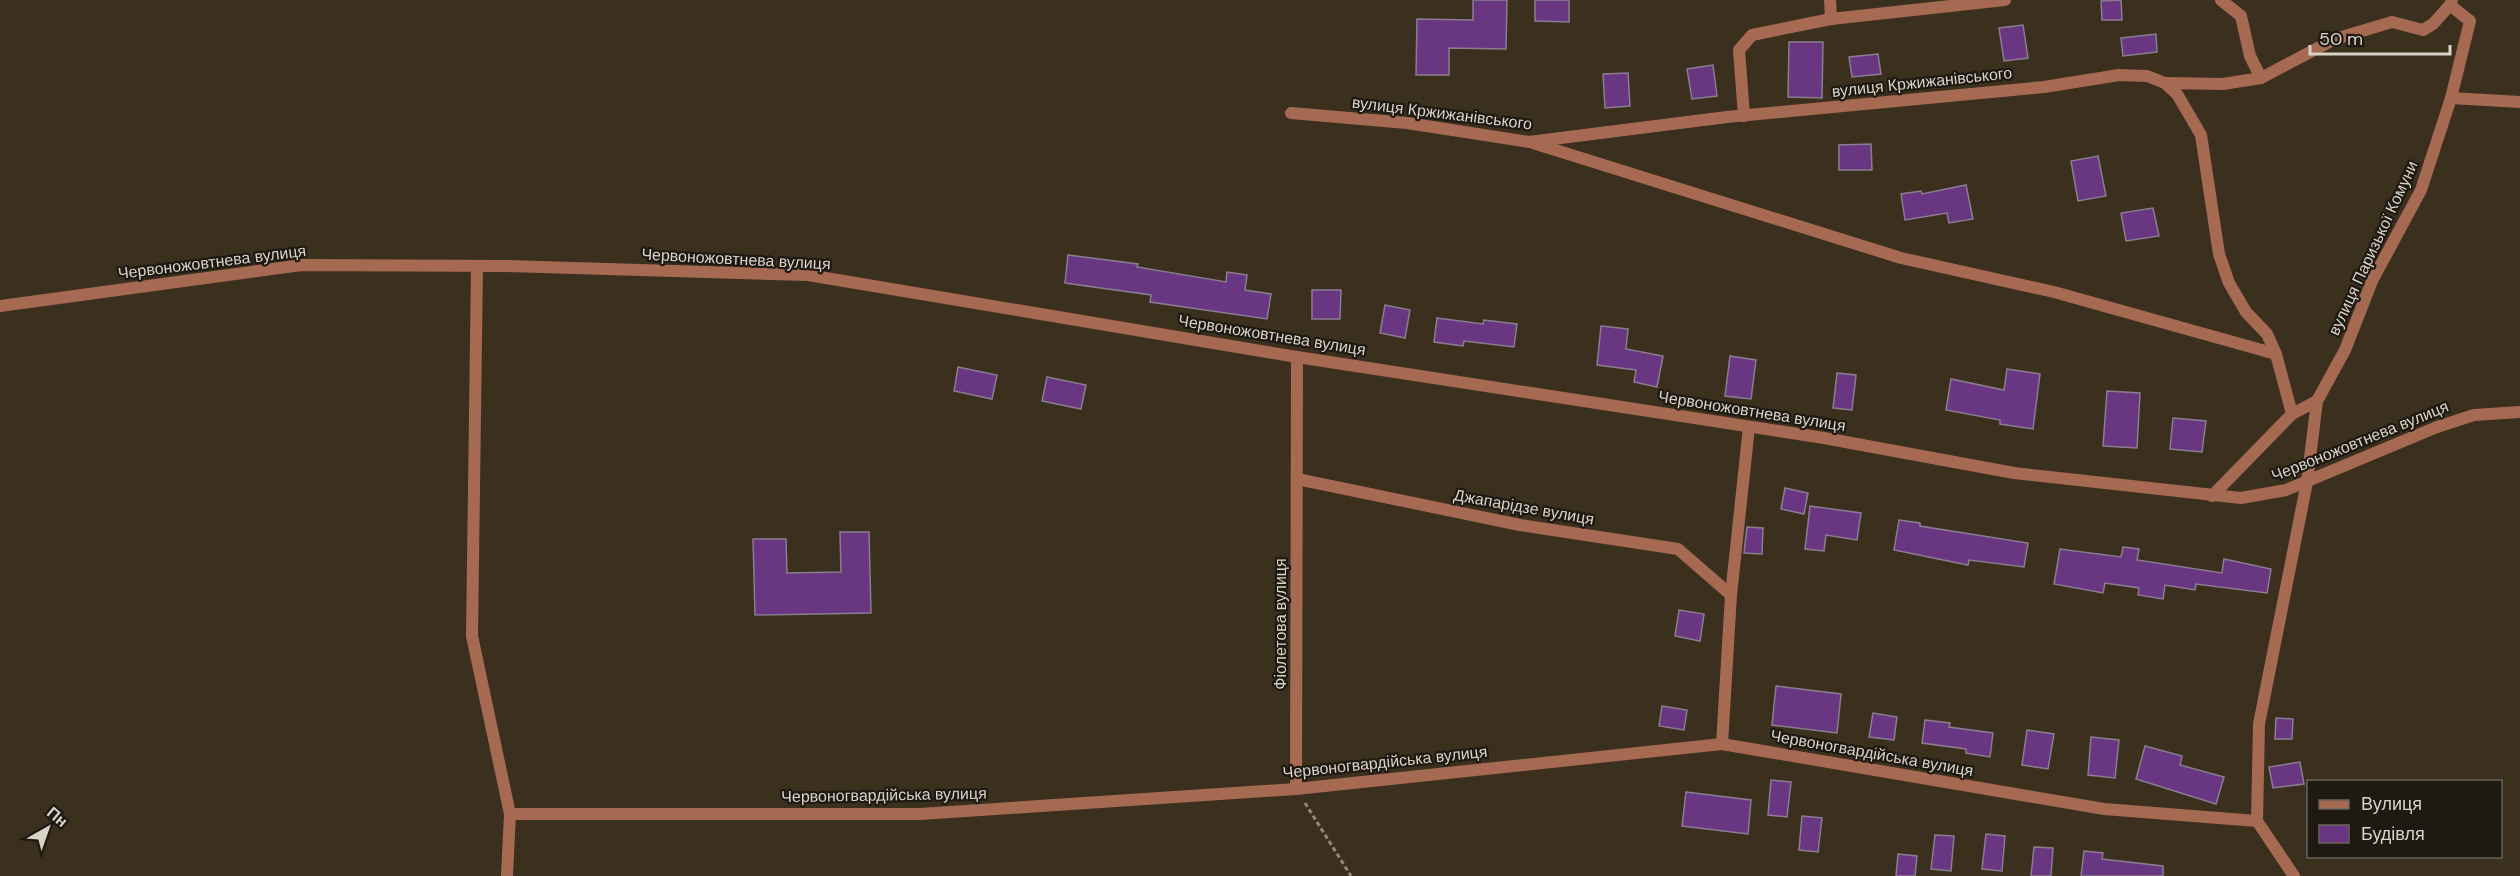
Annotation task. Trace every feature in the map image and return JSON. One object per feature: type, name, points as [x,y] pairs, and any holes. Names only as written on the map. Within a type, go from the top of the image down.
[{"type":"street","points":[[1830,0],[1831,20]]},
{"type":"street","points":[[1744,116],[1739,50],[1752,35],[1831,20],[2005,0]]},
{"type":"street","points":[[2221,0],[2241,16],[2250,56],[2260,78]]},
{"type":"street","name":"вулиця Кржижанівського","points":[[1291,113],[1407,123],[1529,142],[1744,116],[2044,87],[2119,75],[2147,76],[2165,83],[2223,84],[2260,78],[2335,39],[2392,22],[2422,30],[2433,24],[2451,2]]},
{"type":"street","name":"вулиця Паризької Комуни","points":[[2257,821],[2259,724],[2307,482],[2317,401],[2345,350],[2372,281],[2421,190],[2451,98],[2470,21],[2451,2]]},
{"type":"street","points":[[2165,83],[2190,111],[2201,135],[2219,254],[2229,283],[2246,312],[2267,334],[2276,354],[2292,414]]},
{"type":"street","points":[[2451,98],[2520,102]]},
{"type":"street","points":[[1529,142],[1901,258],[2055,292],[2276,354]]},
{"type":"street","name":"Червоножовтнева вулиця","points":[[0,306],[302,265],[477,266],[808,275],[1297,357],[1749,427],[2014,472],[2212,496],[2264,496],[2307,482],[2437,427],[2474,415],[2520,412]]},
{"type":"street","points":[[477,266],[472,636],[510,814],[507,876]]},
{"type":"street","name":"Фіолетова вулиця","points":[[1296,789],[1297,357]]},
{"type":"street","points":[[2212,496],[2292,414],[2317,401]]},
{"type":"street","points":[[1722,744],[1731,595],[1749,427]]},
{"type":"street","name":"Джапарідзе вулиця","points":[[1297,479],[1520,525],[1678,549],[1731,595]]},
{"type":"street","name":"Червоногвардійська вулиця","points":[[510,814],[920,814],[1296,789],[1722,744],[2104,809],[2257,821]]},
{"type":"street","points":[[2257,821],[2294,876]]},
{"type":"path","points":[[1296,789],[1351,876]]},
{"type":"building","points":[[1473,0],[1507,0],[1506,49],[1449,48],[1449,75],[1416,75],[1417,19],[1473,20]]},
{"type":"building","points":[[1535,0],[1569,0],[1569,22],[1535,21]]},
{"type":"building","points":[[2121,0],[2122,20],[2102,20],[2101,1]]},
{"type":"building","points":[[2023,25],[2028,58],[2004,61],[1999,28]]},
{"type":"building","points":[[2156,34],[2157,52],[2123,56],[2121,38]]},
{"type":"building","points":[[1789,42],[1823,42],[1822,98],[1788,97]]},
{"type":"building","points":[[1878,54],[1881,74],[1852,77],[1849,57]]},
{"type":"building","points":[[1713,65],[1717,96],[1692,99],[1687,69]]},
{"type":"building","points":[[1628,73],[1630,106],[1605,108],[1603,74]]},
{"type":"building","points":[[1871,144],[1872,170],[1839,170],[1839,145]]},
{"type":"building","points":[[2098,156],[2106,196],[2078,201],[2071,161]]},
{"type":"building","points":[[1966,185],[1973,219],[1949,223],[1947,213],[1905,220],[1901,194],[1921,191],[1922,194]]},
{"type":"building","points":[[2153,208],[2159,236],[2126,241],[2121,213]]},
{"type":"building","points":[[1068,255],[1138,264],[1137,267],[1226,282],[1227,272],[1247,275],[1245,290],[1271,294],[1267,319],[1150,302],[1151,295],[1065,283]]},
{"type":"building","points":[[1312,290],[1341,290],[1340,319],[1312,319]]},
{"type":"building","points":[[1385,305],[1410,310],[1405,338],[1380,333]]},
{"type":"building","points":[[1437,318],[1483,324],[1484,320],[1517,324],[1514,347],[1464,341],[1463,346],[1434,342]]},
{"type":"building","points":[[1601,326],[1628,329],[1626,349],[1663,356],[1657,387],[1634,382],[1636,370],[1597,365]]},
{"type":"building","points":[[1730,356],[1756,360],[1751,399],[1725,396]]},
{"type":"building","points":[[958,367],[997,375],[992,399],[954,391]]},
{"type":"building","points":[[2007,369],[2040,374],[2033,429],[2000,424],[2000,420],[1946,410],[1951,379],[2004,390]]},
{"type":"building","points":[[1837,373],[1856,375],[1852,410],[1833,408]]},
{"type":"building","points":[[1047,377],[1086,385],[1081,409],[1042,401]]},
{"type":"building","points":[[2107,391],[2140,393],[2137,448],[2103,446]]},
{"type":"building","points":[[2173,418],[2206,421],[2202,452],[2170,449]]},
{"type":"building","points":[[1785,488],[1808,493],[1804,514],[1781,509]]},
{"type":"building","points":[[1810,506],[1861,513],[1857,540],[1826,535],[1824,551],[1805,549]]},
{"type":"building","points":[[1899,520],[1920,523],[1920,526],[2028,543],[2024,567],[1969,560],[1968,565],[1894,550]]},
{"type":"building","points":[[1747,527],[1763,528],[1762,554],[1744,553]]},
{"type":"building","points":[[840,532],[869,532],[871,613],[755,615],[753,539],[786,539],[787,573],[841,572]]},
{"type":"building","points":[[2123,547],[2139,549],[2137,560],[2222,573],[2224,559],[2271,569],[2267,593],[2196,584],[2195,590],[2165,585],[2163,599],[2138,595],[2139,588],[2105,583],[2103,593],[2054,584],[2060,549],[2121,557]]},
{"type":"building","points":[[1679,610],[1704,614],[1700,641],[1675,636]]},
{"type":"building","points":[[1776,686],[1841,694],[1837,733],[1772,725]]},
{"type":"building","points":[[1662,706],[1687,710],[1684,730],[1659,726]]},
{"type":"building","points":[[1873,713],[1897,717],[1894,740],[1869,737]]},
{"type":"building","points":[[2276,718],[2293,719],[2292,739],[2275,739]]},
{"type":"building","points":[[1925,720],[1950,723],[1949,727],[1993,733],[1990,757],[1966,753],[1966,749],[1922,743]]},
{"type":"building","points":[[2027,730],[2054,734],[2048,769],[2022,765]]},
{"type":"building","points":[[2091,737],[2119,740],[2115,778],[2088,775]]},
{"type":"building","points":[[2145,746],[2182,756],[2180,765],[2224,777],[2216,804],[2136,779]]},
{"type":"building","points":[[2300,762],[2304,784],[2273,788],[2269,767]]},
{"type":"building","points":[[1771,780],[1791,782],[1787,817],[1768,815]]},
{"type":"building","points":[[1686,792],[1751,800],[1748,834],[1682,826]]},
{"type":"building","points":[[1802,816],[1822,818],[1818,852],[1799,850]]},
{"type":"building","points":[[1986,834],[2005,836],[2002,871],[1982,869]]},
{"type":"building","points":[[1935,835],[1954,836],[1951,871],[1931,869]]},
{"type":"building","points":[[2034,847],[2053,848],[2051,876],[2031,876]]},
{"type":"building","points":[[2084,851],[2103,853],[2102,859],[2163,866],[2163,876],[2081,876]]},
{"type":"building","points":[[1898,854],[1917,856],[1915,876],[1896,876]]}]
